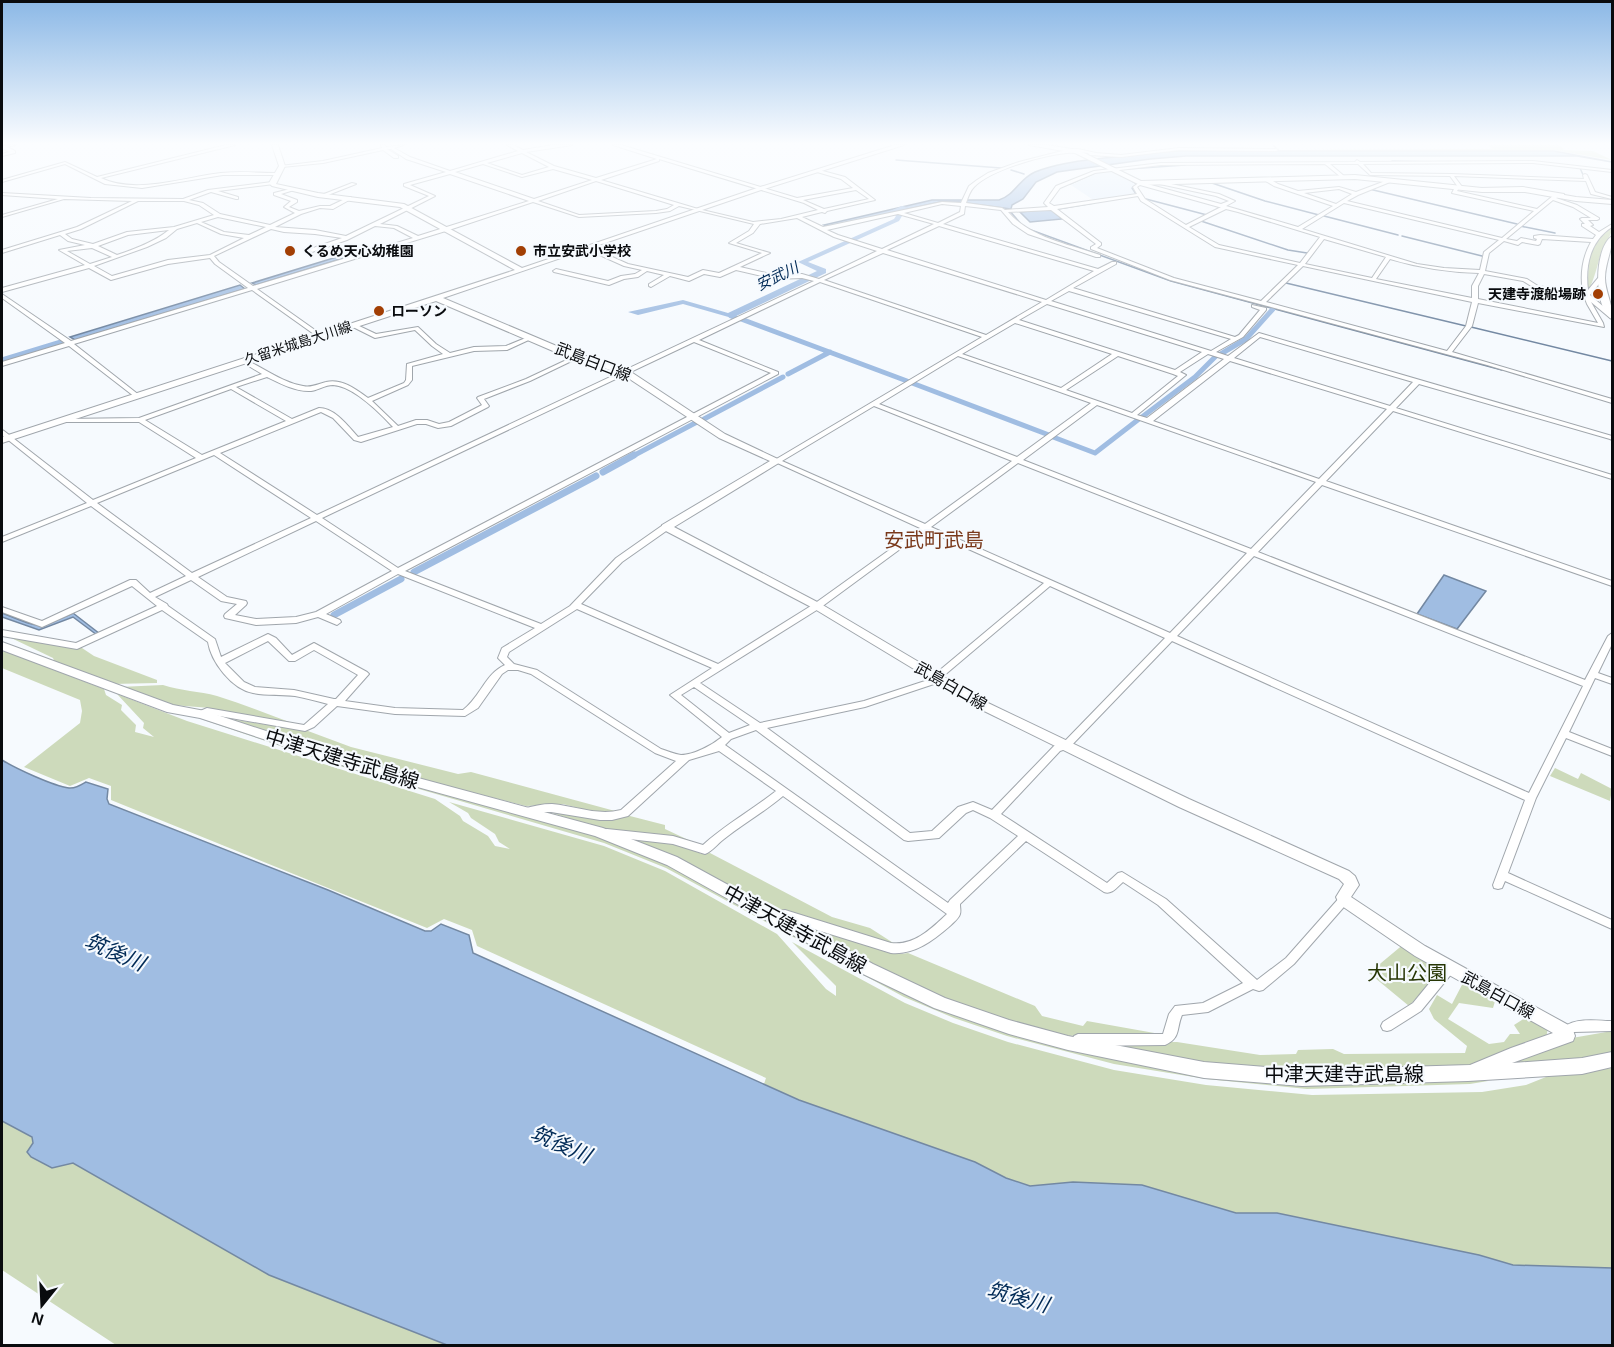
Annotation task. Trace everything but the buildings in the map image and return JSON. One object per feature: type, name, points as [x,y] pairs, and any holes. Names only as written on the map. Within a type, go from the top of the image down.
[{"type":"main road","points":[[409,208],[520,270]]},
{"type":"main road","name":"久留米城島大川線","points":[[4,437],[64,420],[704,208]]},
{"type":"main road","points":[[1612,238],[1605,252],[1600,279],[1612,317]]},
{"type":"main road","name":"武島白口線","points":[[436,298],[530,338],[625,372],[722,436],[777,461]]},
{"type":"main road","points":[[666,527],[777,461]]},
{"type":"main road","name":"武島白口線","points":[[666,527],[817,606],[984,706],[1184,803],[1344,875],[1352,885],[1343,897],[1344,900],[1449,968],[1566,1032]]},
{"type":"main road","name":"中津天建寺武島線","points":[[2,646],[171,709],[201,714],[368,769],[598,832],[672,861],[868,969],[940,1003],[1009,1028],[1116,1054],[1204,1070],[1302,1078],[1468,1073],[1582,1066],[1612,1060]]},
{"type":"main road","points":[[1468,1073],[1567,1036],[1566,1032]]},
{"type":"street","points":[[3,215],[34,208]]},
{"type":"street","points":[[2,251],[62,234],[122,208]]},
{"type":"street","points":[[207,208],[218,215],[271,227],[347,238]]},
{"type":"street","points":[[288,208],[298,213]]},
{"type":"street","points":[[218,215],[175,228],[128,234],[93,246],[62,250],[111,278],[168,262],[211,256],[298,213],[317,208]]},
{"type":"street","points":[[312,250],[376,225],[406,208]]},
{"type":"street","points":[[2,364],[510,208]]},
{"type":"street","points":[[558,208],[589,217],[656,212],[673,208]]},
{"type":"street","points":[[691,208],[758,223],[843,208]]},
{"type":"street","points":[[815,208],[825,212]]},
{"type":"street","points":[[823,229],[922,208]]},
{"type":"street","points":[[149,597],[694,340],[816,280],[938,225],[962,213],[963,208]]},
{"type":"street","points":[[991,208],[1005,211],[1053,208],[1099,244],[1093,248],[1151,272],[1448,353],[1612,401]]},
{"type":"street","points":[[1158,208],[1212,244],[1301,265],[1602,326],[1588,295],[1586,264],[1594,241],[1599,234],[1612,225]]},
{"type":"street","points":[[1185,226],[1222,208]]},
{"type":"street","points":[[1227,208],[1388,258],[1437,269],[1481,272],[1525,280],[1536,286],[1588,295],[1612,317]]},
{"type":"street","points":[[1298,229],[1334,208]]},
{"type":"street","points":[[1371,208],[1504,237],[1518,243],[1521,240],[1538,243],[1540,237],[1594,241]]},
{"type":"street","points":[[1527,208],[1537,210]]},
{"type":"street","points":[[1448,353],[1469,326],[1474,301],[1474,286],[1487,252],[1540,208]]},
{"type":"street","points":[[1578,208],[1597,219],[1582,219],[1591,225],[1584,225],[1599,234]]},
{"type":"street","points":[[1005,211],[1015,223],[1030,232],[1144,275],[1264,309],[1236,339],[1208,352],[1175,373]]},
{"type":"street","points":[[897,214],[1098,271]]},
{"type":"street","points":[[799,217],[845,240],[1612,477]]},
{"type":"street","points":[[196,221],[224,233],[250,237]]},
{"type":"street","points":[[588,248],[626,266],[668,275],[689,279],[703,272],[720,275],[767,253],[732,243],[751,232],[758,223]]},
{"type":"street","points":[[376,225],[395,227],[418,238]]},
{"type":"street","points":[[2,290],[117,257],[153,242],[175,228]]},
{"type":"street","points":[[62,234],[70,240],[93,246],[117,257]]},
{"type":"street","points":[[1262,303],[1301,265],[1323,237]]},
{"type":"street","points":[[211,256],[251,288],[320,336]]},
{"type":"street","points":[[1373,280],[1388,258]]},
{"type":"street","points":[[777,461],[1114,263]]},
{"type":"street","points":[[736,268],[775,277],[802,276],[987,337]]},
{"type":"street","points":[[556,271],[609,283],[623,277],[636,276],[646,270]]},
{"type":"street","points":[[651,285],[668,275]]},
{"type":"street","points":[[1588,295],[1600,279]]},
{"type":"street","points":[[1070,289],[1236,339]]},
{"type":"street","points":[[2,296],[69,343],[137,396]]},
{"type":"street","points":[[1015,321],[1183,375],[1132,416]]},
{"type":"street","points":[[353,325],[375,336],[416,328],[447,355]]},
{"type":"street","points":[[1148,421],[1259,335],[1612,438]]},
{"type":"street","points":[[368,400],[406,384],[409,380],[409,365],[447,355],[454,356],[474,349],[507,348],[530,338]]},
{"type":"street","points":[[4,437],[224,599],[243,603],[228,616],[256,622],[296,620],[319,614],[776,373],[694,340]]},
{"type":"street","points":[[957,354],[1612,584]]},
{"type":"street","points":[[1061,391],[1117,354]]},
{"type":"street","points":[[2,540],[321,409],[335,417],[356,439],[361,440],[416,422],[438,426],[459,421],[486,406],[480,398],[528,380],[579,356]]},
{"type":"street","points":[[244,361],[265,375],[310,389],[329,383],[344,386],[379,408],[396,427]]},
{"type":"street","points":[[64,420],[140,420],[265,375]]},
{"type":"street","points":[[994,815],[1058,748],[1066,746],[1172,638],[1394,409],[1418,381]]},
{"type":"street","points":[[231,387],[291,421]]},
{"type":"street","points":[[728,737],[675,695],[817,606],[1096,403]]},
{"type":"street","points":[[874,404],[1587,684]]},
{"type":"street","points":[[140,420],[202,458]]},
{"type":"street","points":[[214,452],[398,571],[541,627]]},
{"type":"street","points":[[777,461],[1531,798]]},
{"type":"street","points":[[510,666],[502,658],[503,653],[576,605],[620,560],[666,527]]},
{"type":"street","points":[[2,609],[42,624],[133,582],[149,597],[212,641],[219,662],[247,688],[294,693],[395,711],[465,713],[474,706],[499,673],[510,666],[519,666],[534,672],[658,751],[677,758],[686,758],[721,747],[955,914]]},
{"type":"street","points":[[714,748],[728,737],[757,726],[865,704],[936,678],[1049,583]]},
{"type":"street","points":[[576,605],[720,668]]},
{"type":"street","points":[[2,633],[76,646],[164,606]]},
{"type":"street","points":[[319,614],[337,622]]},
{"type":"street","points":[[1612,636],[1595,675],[1587,684],[1531,798],[1500,880],[1612,925]]},
{"type":"street","points":[[201,714],[207,711],[305,728],[311,725],[364,674],[314,646],[292,659],[283,653],[272,638],[268,637],[219,662]]},
{"type":"street","points":[[1595,675],[1612,681]]},
{"type":"street","points":[[695,684],[757,726],[908,837],[935,835],[962,810],[973,806],[994,815],[1108,889],[1122,876],[1162,902],[1252,984],[1259,986],[1290,961],[1344,900]]},
{"type":"street","points":[[1564,734],[1612,753]]},
{"type":"street","points":[[527,812],[534,809],[548,809],[598,817],[616,817],[624,813],[686,758]]},
{"type":"street","points":[[598,832],[673,840],[705,850],[720,836],[783,791]]},
{"type":"street","points":[[771,916],[785,915],[899,950],[912,947],[947,923],[955,914],[954,903],[1024,836]]},
{"type":"street","points":[[1386,1026],[1417,1007],[1449,968]]},
{"type":"street","points":[[1068,1043],[1079,1040],[1165,1039],[1170,1036],[1175,1014],[1179,1010],[1204,1008],[1252,984]]},
{"type":"street","points":[[1566,1032],[1572,1028],[1612,1026]]},
{"type":"green space","points":[[1612,225],[1588,291],[1589,263],[1593,245],[1604,230]]},
{"type":"green space","points":[[5,635],[82,648],[94,656],[157,680],[157,683],[112,684],[55,663],[53,658]]},
{"type":"green space","points":[[4,651],[104,689],[106,695],[122,705],[121,710],[136,725],[135,732],[154,737],[143,728],[144,723],[117,694],[187,721],[435,799],[460,816],[463,821],[488,836],[495,846],[510,849],[499,842],[495,834],[471,818],[468,813],[449,802],[604,846],[665,871],[777,934],[826,989],[836,996],[836,986],[792,942],[905,1003],[953,1023],[1008,1042],[1114,1070],[1206,1085],[1312,1095],[1482,1092],[1526,1085],[1546,1077],[1612,1068],[1612,1274],[1515,1279],[1219,1227],[1073,1182],[1030,1186],[1006,1178],[975,1162],[799,1100],[764,1084],[766,1078],[477,946],[472,930],[444,919],[427,928],[111,800],[111,786],[89,778],[70,786],[24,767],[80,723],[82,711],[80,700],[2,668]]},
{"type":"green space","points":[[163,685],[217,696],[292,723],[235,716],[210,708],[173,705],[119,687]]},
{"type":"green space","points":[[195,717],[334,762],[605,839],[668,864],[929,1003],[1207,1075],[1488,1081],[1470,1084],[1307,1089],[1206,1079],[1114,1064],[1007,1036],[954,1018],[904,997],[666,868],[604,843],[333,764]]},
{"type":"green space","points":[[230,719],[308,731],[351,747],[458,774],[471,772],[615,811],[602,814],[563,804],[526,806],[381,769]]},
{"type":"green space","points":[[1555,768],[1578,779],[1581,773],[1612,789],[1610,801],[1550,776]]},
{"type":"green space","points":[[545,811],[574,813],[607,820],[626,815],[665,825],[665,829],[699,845],[608,830]]},
{"type":"green space","points":[[625,837],[674,842],[702,854],[710,853],[832,917],[870,928],[898,946],[766,906]]},
{"type":"green space","points":[[785,917],[901,954],[908,953],[1035,1006],[1042,1016],[1083,1026],[1087,1021],[1160,1034],[1062,1036],[1003,1020],[936,996],[865,963]]},
{"type":"green space","name":"大山公園","points":[[1405,943],[1443,968],[1409,1006],[1369,973]]},
{"type":"green space","points":[[1464,981],[1496,998],[1493,1008],[1459,1003],[1448,1019],[1489,1044],[1504,1042],[1510,1034],[1520,1034],[1514,1025],[1525,1018],[1548,1028],[1546,1038],[1458,1069],[1296,1073],[1203,1064],[1088,1043],[1177,1042],[1260,1055],[1296,1054],[1298,1050],[1333,1049],[1344,1054],[1465,1053],[1467,1046],[1434,1019],[1429,1009],[1437,995],[1452,1004]]},
{"type":"green space","points":[[1612,1031],[1612,1053],[1576,1060],[1492,1067],[1572,1038]]},
{"type":"green space","points":[[2,1121],[32,1137],[33,1143],[73,1163],[269,1275],[447,1345],[116,1345],[2,1270]]},
{"type":"water","points":[[898,208],[914,208],[828,227],[824,225]]},
{"type":"water","points":[[1050,209],[1062,219],[1030,222],[1020,212]]},
{"type":"water","points":[[353,252],[357,254],[256,285],[252,283]]},
{"type":"water","points":[[240,285],[245,289],[75,340],[70,337]]},
{"type":"water","points":[[1444,575],[1486,591],[1457,629],[1417,614]]},
{"type":"water","points":[[2,613],[37,625],[73,613],[100,634],[97,635],[73,617],[39,630],[2,617]]},
{"type":"water","name":"筑後川","points":[[2,760],[62,787],[73,788],[86,782],[108,789],[109,804],[328,890],[425,931],[431,931],[441,924],[469,935],[473,953],[799,1100],[975,1162],[1006,1178],[1030,1186],[1073,1182],[1142,1185],[1236,1213],[1277,1213],[1479,1255],[1513,1265],[1612,1268],[1612,1345],[447,1345],[269,1275],[73,1163],[52,1168],[31,1157],[27,1152],[33,1143],[32,1137],[2,1121]]},
{"type":"waterway","name":"安武川","points":[[632,312],[638,313],[683,302],[729,316],[823,271],[802,262],[897,220],[899,216],[893,211],[902,208]]},
{"type":"waterway","points":[[1058,209],[1065,208]]},
{"type":"waterway","points":[[1180,208],[1207,215]]},
{"type":"waterway","points":[[1291,208],[1319,215]]},
{"type":"waterway","points":[[1449,208],[1517,224]]},
{"type":"waterway","points":[[1009,210],[1021,224]]},
{"type":"waterway","points":[[1324,216],[1398,235]]},
{"type":"waterway","points":[[1201,221],[1288,250],[1307,253]]},
{"type":"waterway","points":[[1520,226],[1555,233]]},
{"type":"waterway","points":[[1031,230],[1171,281],[1502,370]]},
{"type":"waterway","points":[[1402,236],[1482,256]]},
{"type":"waterway","points":[[1286,283],[1466,326]]},
{"type":"waterway","points":[[1219,355],[1246,339],[1273,309]]},
{"type":"waterway","name":"安武川","points":[[731,316],[736,318]]},
{"type":"waterway","points":[[741,319],[830,352]]},
{"type":"waterway","points":[[1471,327],[1612,361]]},
{"type":"waterway","points":[[2,360],[61,342]]},
{"type":"waterway","points":[[788,374],[830,352]]},
{"type":"waterway","points":[[830,352],[907,381]]},
{"type":"waterway","points":[[1142,417],[1195,377],[1215,357]]},
{"type":"waterway","points":[[704,419],[783,377]]},
{"type":"waterway","points":[[912,383],[1049,435]]},
{"type":"waterway","points":[[1053,437],[1095,453],[1139,419]]},
{"type":"waterway","points":[[631,457],[697,422]]},
{"type":"waterway","points":[[603,472],[634,455]]},
{"type":"waterway","points":[[414,572],[596,476]]},
{"type":"waterway","points":[[334,615],[401,579]]},
{"type":"place","name":"くるめ天心幼稚園","points":[[290,251]]},
{"type":"place","name":"市立安武小学校","points":[[521,251]]},
{"type":"place","name":"天建寺渡船場跡","points":[[1598,294]]},
{"type":"place","name":"ローソン","points":[[379,311]]},
{"type":"district","name":"安武町武島","points":[[934,540]]}]
